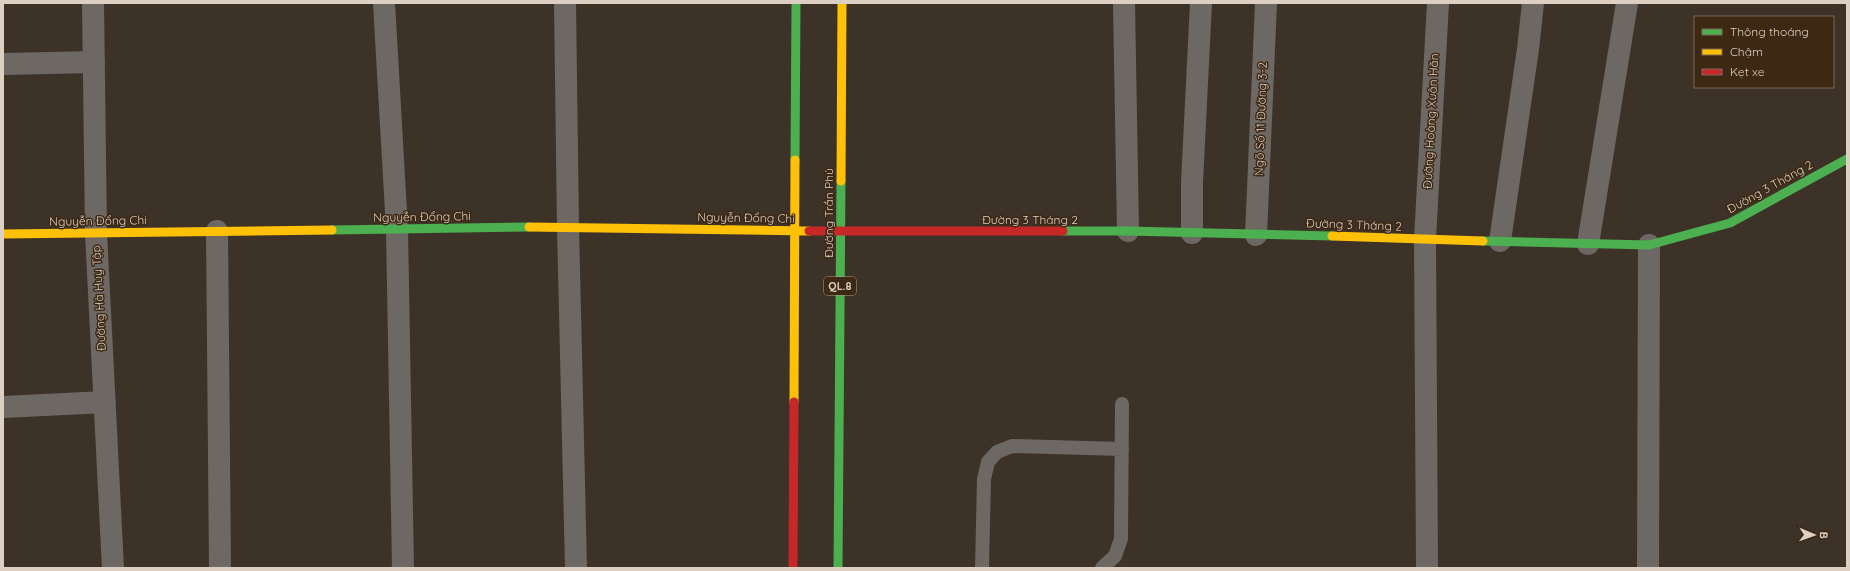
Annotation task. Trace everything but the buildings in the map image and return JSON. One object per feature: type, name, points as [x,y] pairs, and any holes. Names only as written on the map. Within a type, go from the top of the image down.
[{"type":"main road","points":[[793,568],[796,3]]},
{"type":"main road","name":"Đường Trần Phú","points":[[838,568],[842,3]]},
{"type":"main road","name":"Đường 3 Tháng 2","points":[[840,232],[1192,233],[1649,245],[1730,223],[1847,159]]},
{"type":"main road","name":"Nguyễn Đổng Chi","points":[[3,234],[568,227],[840,232]]},
{"type":"street","name":"Đường Hà Huy Tập","points":[[93,3],[96,233],[113,568]]},
{"type":"street","points":[[384,3],[397,229],[403,568]]},
{"type":"street","points":[[565,3],[568,227],[576,568]]},
{"type":"street","points":[[1124,3],[1128,232]]},
{"type":"street","points":[[1192,233],[1192,175],[1200,3]]},
{"type":"street","name":"Ngõ Số 11 Đường 3-2","points":[[1256,235],[1266,3]]},
{"type":"street","name":"Đường Hoàng Xuân Hãn","points":[[1427,568],[1425,239],[1438,3]]},
{"type":"street","points":[[1500,241],[1528,49],[1533,3]]},
{"type":"street","points":[[1588,244],[1627,3]]},
{"type":"street","points":[[3,64],[94,62]]},
{"type":"street","points":[[217,231],[220,568]]},
{"type":"street","points":[[1648,568],[1649,245]]},
{"type":"street","points":[[3,407],[105,402]]},
{"type":"lane","points":[[1102,568],[1115,556],[1121,539],[1122,404]]},
{"type":"lane","points":[[982,568],[984,479],[988,462],[997,452],[1012,446],[1122,449]]},
{"type":"traffic: fast","points":[[795,160],[796,3]]},
{"type":"traffic: fast","points":[[1483,241],[1649,245],[1730,223],[1847,159]]},
{"type":"traffic: fast","points":[[838,568],[841,181]]},
{"type":"traffic: fast","points":[[332,230],[529,227]]},
{"type":"traffic: fast","points":[[1063,231],[1128,231],[1332,236]]},
{"type":"traffic: slow","points":[[841,181],[842,3]]},
{"type":"traffic: slow","points":[[794,402],[795,160]]},
{"type":"traffic: slow","points":[[529,227],[809,231]]},
{"type":"traffic: slow","points":[[3,234],[332,230]]},
{"type":"traffic: slow","points":[[1332,236],[1483,241]]},
{"type":"traffic: jam","points":[[809,231],[1063,231]]},
{"type":"traffic: jam","points":[[793,568],[794,402]]}]
